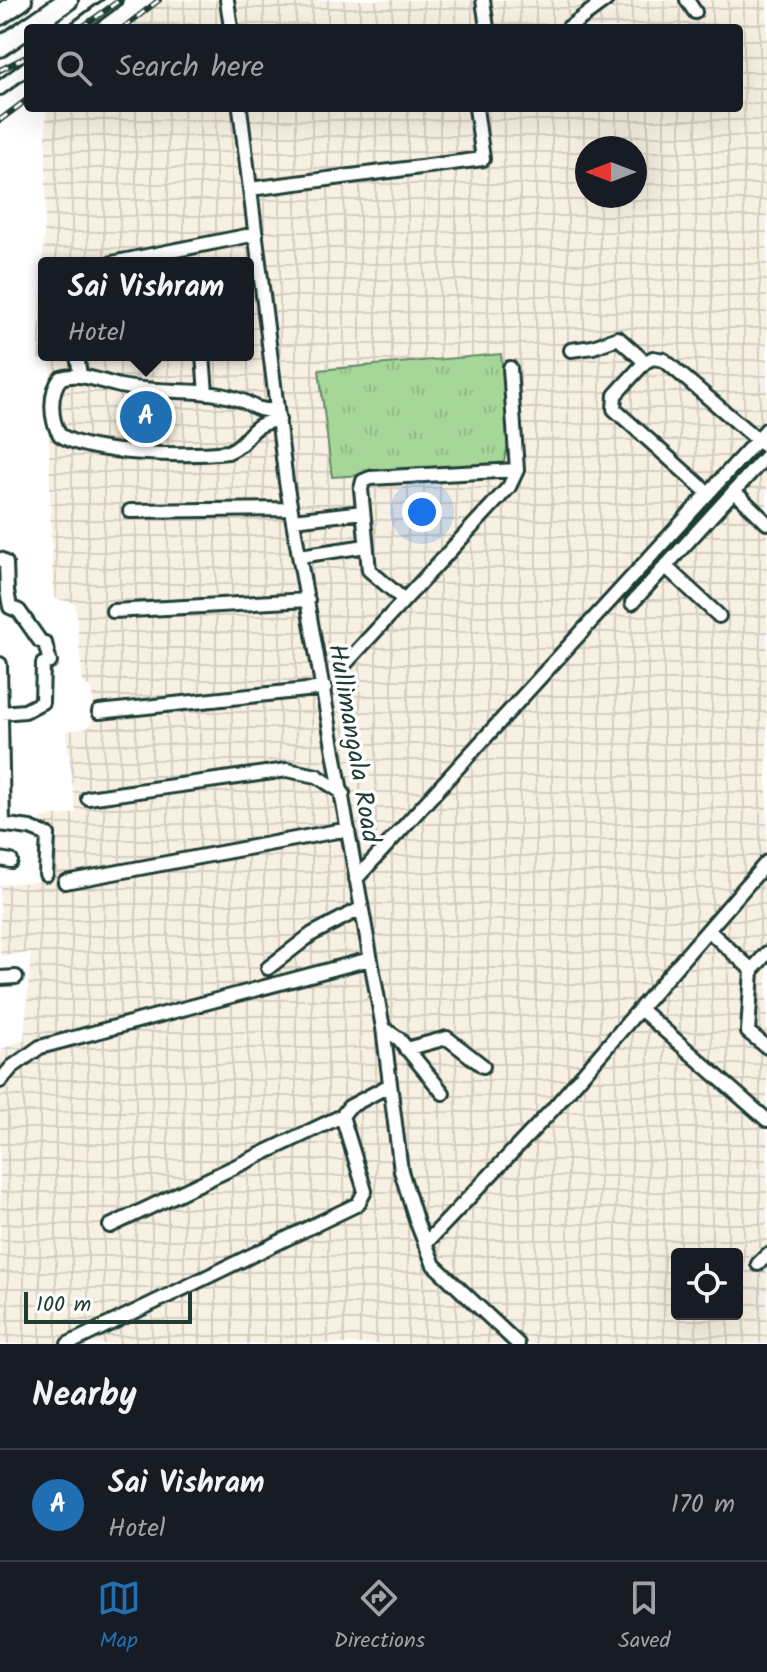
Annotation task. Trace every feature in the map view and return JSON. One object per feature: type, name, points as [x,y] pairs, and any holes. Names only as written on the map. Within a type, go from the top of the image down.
[{"type":"highway","points":[[0,15],[22,0]]},
{"type":"highway","points":[[33,24],[68,0]]},
{"type":"highway","points":[[0,47],[24,30]]},
{"type":"street","points":[[82,24],[115,0]]},
{"type":"street","points":[[227,0],[230,24]]},
{"type":"street","points":[[483,0],[486,24]]},
{"type":"street","points":[[573,24],[606,0]]},
{"type":"street","points":[[687,0],[695,12]]},
{"type":"street","points":[[0,88],[24,70]]},
{"type":"street","name":"Hullimangala Road","points":[[240,112],[292,515],[383,1028],[401,1171],[434,1265],[518,1344]]},
{"type":"street","points":[[250,189],[483,159],[477,112]]},
{"type":"street","points":[[143,257],[256,234]]},
{"type":"street","points":[[194,247],[195,257]]},
{"type":"street","points":[[571,350],[593,347],[618,338],[645,362]]},
{"type":"street","points":[[356,879],[708,493],[764,438],[664,360],[653,358],[645,362],[615,395],[614,409],[708,493]]},
{"type":"street","points":[[78,361],[80,375]]},
{"type":"street","points":[[203,361],[206,393]]},
{"type":"street","points":[[345,664],[499,499],[517,470],[510,368]]},
{"type":"street","points":[[260,416],[236,449],[228,452],[129,452],[85,444],[60,435],[55,424],[53,391],[56,384],[67,376],[80,375],[123,387],[206,393],[238,399],[260,416],[278,415]]},
{"type":"street","points":[[632,603],[767,455]]},
{"type":"street","points":[[404,600],[371,574],[361,489],[366,478],[517,470]]},
{"type":"street","points":[[734,491],[767,523]]},
{"type":"street","points":[[130,511],[292,515],[363,512]]},
{"type":"street","points":[[300,556],[366,546]]},
{"type":"street","points":[[0,559],[6,563],[10,607],[19,611],[40,641],[45,643],[50,662],[43,664],[42,702],[25,711],[2,713]]},
{"type":"street","points":[[665,566],[719,616]]},
{"type":"street","points":[[113,611],[308,600]]},
{"type":"street","points":[[0,664],[1,824],[30,828],[48,835],[46,874]]},
{"type":"street","points":[[99,712],[325,688]]},
{"type":"street","points":[[88,798],[287,770],[317,776],[343,793]]},
{"type":"street","points":[[65,882],[348,829]]},
{"type":"street","points":[[425,1244],[552,1110],[767,862]]},
{"type":"street","points":[[268,968],[312,934],[360,909]]},
{"type":"street","points":[[708,930],[752,970]]},
{"type":"street","points":[[767,953],[752,970],[748,1032],[767,1047]]},
{"type":"street","points":[[0,1081],[12,1067],[40,1047],[370,959]]},
{"type":"street","points":[[0,978],[16,977]]},
{"type":"street","points":[[640,1009],[767,1120]]},
{"type":"street","points":[[383,1028],[399,1039],[443,1093]]},
{"type":"street","points":[[406,1049],[447,1038],[483,1066]]},
{"type":"street","points":[[110,1226],[342,1116],[349,1107],[390,1085]]},
{"type":"street","points":[[68,1344],[358,1204],[365,1191],[342,1116]]},
{"type":"shaded area","points":[[159,0],[767,0],[767,1344],[0,1344],[0,1055],[2,1049],[24,1040],[31,953],[0,956],[0,885],[38,881],[41,818],[76,813],[66,731],[88,728],[95,716],[91,687],[83,683],[75,603],[53,598],[49,452],[51,361],[254,361],[254,257],[43,257],[46,112],[743,112],[743,24],[130,24]]},
{"type":"green space","points":[[501,354],[509,441],[503,466],[332,477],[319,370]]},
{"type":"railway","points":[[87,24],[120,0]]},
{"type":"railway","points":[[128,24],[159,0]]},
{"type":"railway","points":[[0,70],[24,58]]},
{"type":"railway","points":[[0,120],[24,102]]},
{"type":"place","name":"Sai Vishram","points":[[146,417]]}]
